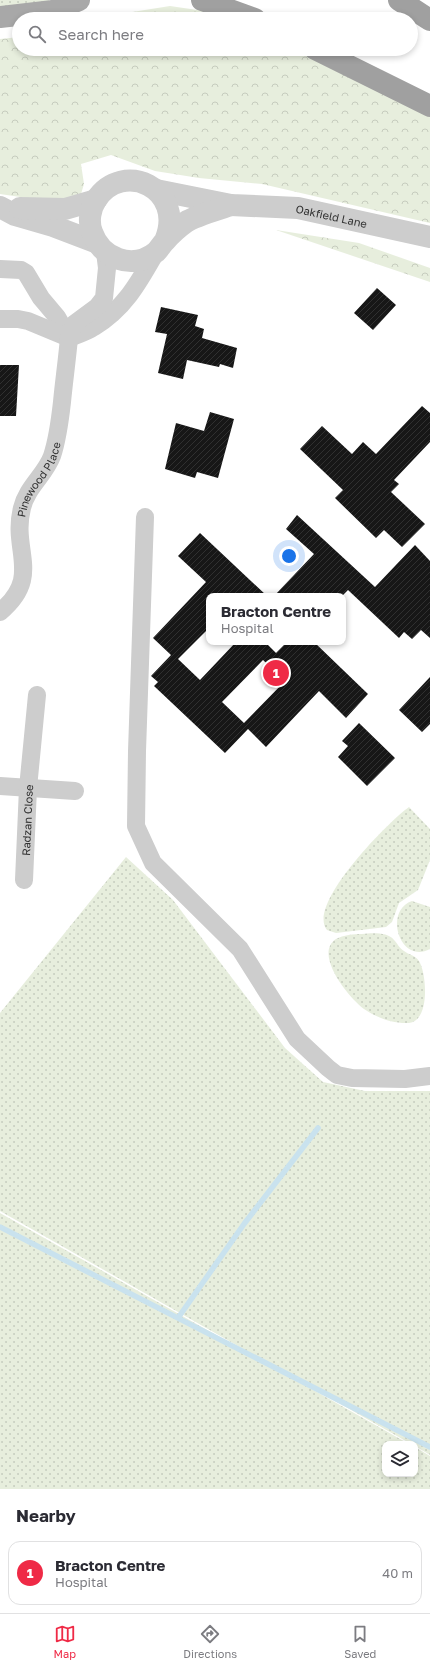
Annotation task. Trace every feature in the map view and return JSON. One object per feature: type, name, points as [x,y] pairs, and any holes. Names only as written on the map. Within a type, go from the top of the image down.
[{"type":"highway","points":[[202,0],[235,12]]},
{"type":"highway","points":[[399,0],[418,12]]},
{"type":"highway","points":[[418,12],[430,20]]},
{"type":"highway","points":[[328,56],[430,106]]},
{"type":"main road","points":[[44,12],[53,11],[80,0]]},
{"type":"main road","points":[[0,17],[12,16]]},
{"type":"street","name":"Oakfield Lane","points":[[100,247],[90,228],[90,216],[96,200],[109,186],[121,182],[133,181],[145,184],[156,190],[231,205],[298,208],[430,237]]},
{"type":"street","points":[[0,319],[28,321],[69,338],[94,327],[111,314],[130,296],[161,246],[169,230],[170,219],[168,208],[163,198],[156,190]]},
{"type":"street","name":"Oakfield Lane","points":[[0,207],[55,210],[78,206],[96,200]]},
{"type":"street","name":"Oakfield Lane","points":[[0,207],[15,215],[53,226],[100,247],[112,257],[124,261],[135,261],[146,258],[187,221],[231,205]]},
{"type":"street","name":"Pinewood Place","points":[[0,612],[20,590],[22,584],[24,572],[20,535],[20,514],[26,496],[48,464],[56,442],[69,338],[74,324],[97,307],[104,298],[107,268],[100,247]]},
{"type":"street","points":[[0,269],[21,270],[26,273],[44,303],[57,317],[69,338]]},
{"type":"street","points":[[145,517],[137,743],[136,826],[153,863],[240,948],[297,1039],[337,1075],[352,1078],[405,1079],[430,1076]]},
{"type":"street","points":[[37,696],[28,788],[75,791]]},
{"type":"street","name":"Radzan Close","points":[[0,786],[28,788],[24,880]]},
{"type":"green space","points":[[0,0],[49,0],[49,1],[0,8]]},
{"type":"green space","points":[[170,6],[211,12],[132,12]]},
{"type":"green space","points":[[12,38],[12,56],[312,56],[430,117],[430,223],[262,184],[199,178],[155,171],[111,155],[81,164],[84,184],[81,194],[54,202],[0,194],[0,39]]},
{"type":"green space","points":[[276,230],[359,243],[430,268],[430,282]]},
{"type":"green space","points":[[409,807],[430,829],[430,860],[418,890],[399,903],[392,922],[386,927],[336,933],[327,930],[324,918],[328,902],[338,884],[368,846],[384,829]]},
{"type":"green space","points":[[126,857],[173,900],[285,1048],[323,1082],[365,1091],[430,1091],[430,1455],[418,1448],[418,1441],[406,1441],[0,1211],[0,1013]]},
{"type":"green space","points":[[412,901],[430,907],[430,949],[419,952],[410,950],[403,943],[399,935],[397,925],[398,915],[403,907]]},
{"type":"green space","points":[[375,933],[384,934],[391,937],[402,950],[416,957],[422,967],[425,986],[424,1006],[421,1014],[416,1020],[409,1023],[386,1020],[364,1009],[342,986],[331,965],[329,955],[330,946],[336,939],[349,935]]},
{"type":"green space","points":[[0,1213],[404,1441],[382,1441],[382,1477],[418,1477],[418,1449],[430,1456],[430,1489],[0,1489]]},
{"type":"building","points":[[377,288],[396,305],[373,330],[354,313]]},
{"type":"building","points":[[161,307],[198,315],[195,326],[204,329],[202,338],[237,348],[233,368],[220,364],[219,367],[187,360],[183,379],[158,373],[167,334],[155,332]]},
{"type":"building","points":[[0,365],[19,365],[16,416],[0,416]]},
{"type":"building","points":[[422,406],[430,413],[430,442],[394,480],[399,484],[391,492],[425,524],[402,547],[384,530],[376,538],[335,498],[343,490],[300,449],[322,426],[352,454],[363,442],[376,454]]},
{"type":"building","points":[[210,412],[234,419],[218,478],[197,472],[195,478],[165,469],[176,423],[204,431]]},
{"type":"building","points":[[297,515],[375,587],[415,545],[430,561],[430,638],[421,630],[412,639],[404,632],[399,638],[348,590],[345,593],[277,593],[314,554],[286,529]]},
{"type":"building","points":[[200,533],[264,593],[206,593],[206,631],[178,659],[200,680],[233,645],[317,645],[368,694],[346,718],[319,691],[266,747],[248,729],[225,753],[154,686],[158,682],[151,676],[171,655],[153,638],[206,582],[178,556]],"holes":[[[263,660],[285,681],[244,723],[222,702]]]},
{"type":"building","points":[[430,677],[430,724],[422,732],[399,710]]},
{"type":"building","points":[[359,723],[395,758],[367,786],[338,757],[348,746],[342,741]]},
{"type":"waterway","points":[[178,1318],[244,1224],[318,1128]]},
{"type":"waterway","points":[[0,1227],[430,1447]]},
{"type":"place","name":"Bracton Centre","points":[[276,673]]}]
